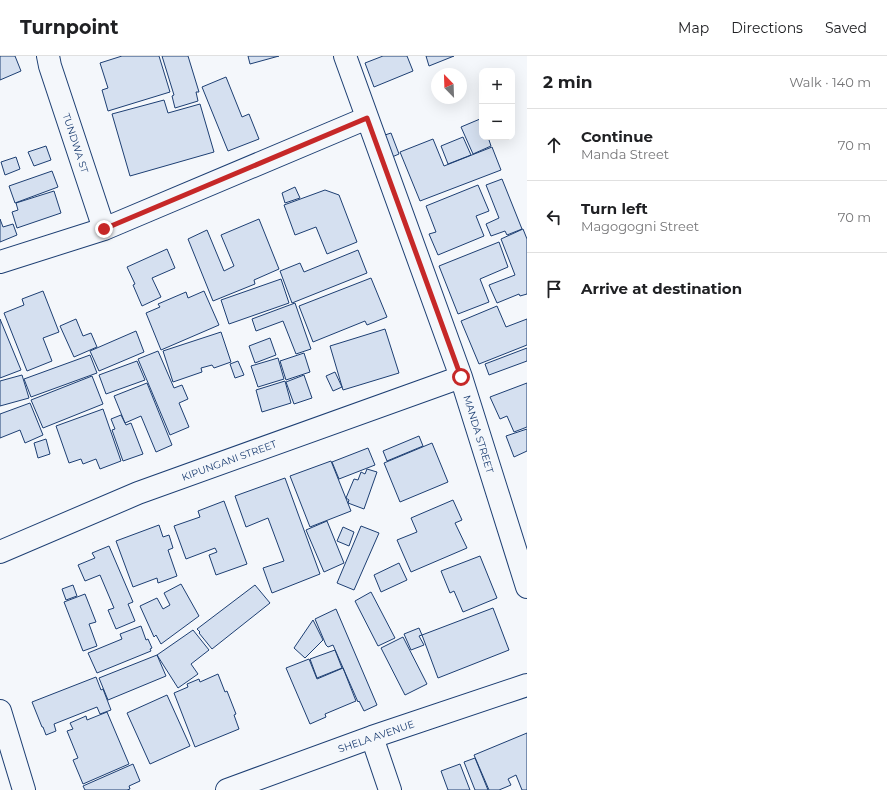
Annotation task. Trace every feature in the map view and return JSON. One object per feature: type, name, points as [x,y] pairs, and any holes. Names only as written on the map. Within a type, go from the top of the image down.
[{"type":"street","name":"TUNDWA ST","points":[[48,56],[104,229]]},
{"type":"street","name":"MANDA STREET","points":[[345,56],[461,377],[527,587]]},
{"type":"street","points":[[0,262],[104,229],[367,118]]},
{"type":"street","name":"KIPUNGANI STREET","points":[[0,552],[138,493],[461,377]]},
{"type":"street","name":"SHELA AVENUE","points":[[227,790],[372,737],[527,685]]},
{"type":"street","points":[[0,711],[24,790]]},
{"type":"street","points":[[372,737],[390,790]]},
{"type":"building","points":[[0,56],[15,56],[21,71],[0,80]]},
{"type":"building","points":[[122,56],[159,56],[170,92],[108,111],[102,90],[108,88],[100,63]]},
{"type":"building","points":[[162,56],[188,56],[199,92],[196,92],[198,101],[175,108],[172,96],[174,95]]},
{"type":"building","points":[[248,56],[279,56],[250,64]]},
{"type":"building","points":[[383,56],[407,56],[413,71],[374,87],[365,63]]},
{"type":"building","points":[[426,56],[454,56],[429,66]]},
{"type":"building","points":[[226,77],[242,117],[249,114],[259,139],[228,151],[202,87]]},
{"type":"building","points":[[164,100],[168,113],[200,104],[214,152],[130,176],[112,114]]},
{"type":"building","points":[[479,119],[479,140],[489,140],[491,146],[473,154],[461,127]]},
{"type":"building","points":[[391,133],[399,154],[385,160],[376,138]]},
{"type":"building","points":[[463,137],[471,155],[448,164],[441,146]]},
{"type":"building","points":[[433,139],[444,166],[492,147],[501,170],[420,201],[400,152]]},
{"type":"building","points":[[46,146],[51,160],[34,166],[28,152]]},
{"type":"building","points":[[16,157],[20,169],[5,175],[1,162]]},
{"type":"building","points":[[52,171],[58,187],[15,203],[9,186]]},
{"type":"building","points":[[502,179],[522,229],[507,235],[505,231],[491,236],[486,224],[499,218],[486,185]]},
{"type":"building","points":[[478,185],[489,211],[476,216],[484,236],[438,255],[429,234],[436,232],[426,206]]},
{"type":"building","points":[[295,187],[300,198],[285,203],[282,193]]},
{"type":"building","points":[[325,190],[339,195],[357,242],[327,254],[316,227],[295,235],[284,205]]},
{"type":"building","points":[[54,191],[61,213],[17,228],[12,212],[18,210],[16,203]]},
{"type":"building","points":[[0,219],[3,227],[13,224],[17,235],[0,242]]},
{"type":"building","points":[[259,219],[279,269],[254,280],[255,284],[213,301],[188,239],[207,230],[224,271],[234,266],[221,235]]},
{"type":"building","points":[[523,229],[527,239],[527,294],[520,296],[519,294],[497,303],[489,285],[515,275],[501,239]]},
{"type":"building","points":[[499,242],[508,267],[480,279],[489,302],[458,314],[439,266]]},
{"type":"building","points":[[167,249],[175,268],[152,278],[161,297],[142,306],[133,285],[135,284],[127,267]]},
{"type":"building","points":[[358,250],[367,273],[292,303],[280,271],[300,263],[304,272]]},
{"type":"building","points":[[371,278],[387,317],[367,325],[365,321],[313,342],[299,306]]},
{"type":"building","points":[[281,279],[289,303],[229,324],[221,300]]},
{"type":"building","points":[[43,291],[59,332],[43,338],[52,361],[27,371],[4,313],[24,305],[22,299]]},
{"type":"building","points":[[204,291],[219,325],[161,350],[146,313],[160,307],[158,304],[186,292],[188,298]]},
{"type":"building","points":[[295,303],[311,349],[296,354],[283,321],[256,331],[252,319]]},
{"type":"building","points":[[497,306],[506,327],[527,319],[527,345],[479,364],[461,321]]},
{"type":"building","points":[[0,319],[21,370],[0,378]]},
{"type":"building","points":[[76,319],[83,336],[91,333],[97,347],[74,357],[60,326]]},
{"type":"building","points":[[385,329],[399,373],[343,390],[330,346]]},
{"type":"building","points":[[136,331],[144,352],[99,371],[90,351]]},
{"type":"building","points":[[221,332],[231,362],[214,368],[212,365],[201,368],[202,372],[173,382],[163,351]]},
{"type":"building","points":[[270,338],[276,355],[255,363],[249,346]]},
{"type":"building","points":[[527,348],[527,361],[489,375],[485,364]]},
{"type":"building","points":[[158,351],[174,388],[182,385],[188,399],[179,403],[189,427],[170,435],[138,359]]},
{"type":"building","points":[[304,353],[310,372],[286,380],[280,361]]},
{"type":"building","points":[[90,355],[97,373],[31,397],[24,379]]},
{"type":"building","points":[[278,358],[284,379],[258,387],[251,366]]},
{"type":"building","points":[[137,361],[145,380],[106,394],[99,375]]},
{"type":"building","points":[[238,361],[244,375],[235,378],[230,364]]},
{"type":"building","points":[[335,372],[342,387],[333,391],[326,376]]},
{"type":"building","points":[[22,375],[29,398],[0,406],[0,381]]},
{"type":"building","points":[[304,375],[312,398],[294,404],[286,382]]},
{"type":"building","points":[[92,376],[103,404],[43,428],[31,400]]},
{"type":"building","points":[[285,381],[291,403],[262,412],[256,390]]},
{"type":"building","points":[[147,383],[172,445],[156,452],[141,416],[125,423],[114,396]]},
{"type":"building","points":[[527,383],[527,427],[514,432],[507,416],[500,419],[490,397]]},
{"type":"building","points":[[30,403],[43,435],[25,443],[20,430],[0,438],[0,414]]},
{"type":"building","points":[[103,409],[121,461],[100,469],[96,459],[83,464],[81,459],[69,463],[56,426]]},
{"type":"building","points":[[121,415],[126,425],[131,423],[143,454],[123,461],[112,430],[115,429],[111,419]]},
{"type":"building","points":[[527,429],[527,451],[514,457],[506,436]]},
{"type":"building","points":[[419,436],[423,446],[387,461],[383,451]]},
{"type":"building","points":[[46,439],[50,454],[38,458],[34,443]]},
{"type":"building","points":[[432,443],[448,482],[400,502],[384,463]]},
{"type":"building","points":[[368,448],[375,465],[339,479],[332,462]]},
{"type":"building","points":[[331,461],[351,511],[310,527],[290,476]]},
{"type":"building","points":[[367,469],[377,472],[364,509],[348,503],[349,500],[346,498],[354,479],[358,480],[361,472],[365,474]]},
{"type":"building","points":[[285,478],[320,574],[272,593],[263,568],[284,561],[268,518],[246,527],[235,496]]},
{"type":"building","points":[[453,500],[462,520],[455,523],[467,548],[411,572],[397,540],[417,532],[411,518]]},
{"type":"building","points":[[224,501],[247,564],[216,575],[209,555],[217,552],[215,548],[186,559],[174,526],[200,517],[198,511]]},
{"type":"building","points":[[327,521],[344,563],[324,572],[306,530]]},
{"type":"building","points":[[159,525],[163,537],[169,535],[173,548],[168,550],[177,576],[158,583],[157,578],[133,587],[116,541]]},
{"type":"building","points":[[361,526],[379,533],[354,590],[337,583]]},
{"type":"building","points":[[343,527],[354,532],[349,546],[337,541]]},
{"type":"building","points":[[109,546],[133,602],[128,604],[135,621],[116,629],[108,610],[114,608],[100,575],[85,581],[78,565],[95,558],[92,553]]},
{"type":"building","points":[[480,556],[497,598],[463,612],[454,591],[450,593],[441,571]]},
{"type":"building","points":[[399,563],[407,580],[381,592],[374,575]]},
{"type":"building","points":[[181,584],[199,616],[161,644],[156,635],[154,637],[140,606],[157,598],[163,609],[170,605],[164,593]]},
{"type":"building","points":[[73,585],[77,596],[66,600],[62,589]]},
{"type":"building","points":[[255,585],[270,603],[212,649],[197,629]]},
{"type":"building","points":[[371,592],[395,638],[378,646],[355,601]]},
{"type":"building","points":[[85,594],[96,622],[89,624],[97,646],[83,651],[64,602]]},
{"type":"building","points":[[493,608],[509,650],[438,678],[422,635]]},
{"type":"building","points":[[336,609],[377,705],[364,711],[359,701],[358,702],[333,645],[328,647],[326,645],[315,619]]},
{"type":"building","points":[[313,620],[323,640],[305,658],[294,648]]},
{"type":"building","points":[[141,626],[146,640],[148,639],[152,648],[150,649],[151,651],[97,673],[88,653],[122,639],[120,634]]},
{"type":"building","points":[[419,628],[422,635],[419,636],[424,645],[411,650],[404,634]]},
{"type":"building","points":[[193,630],[209,650],[191,664],[198,674],[178,688],[157,655]]},
{"type":"building","points":[[403,637],[427,684],[405,695],[381,648]]},
{"type":"building","points":[[335,650],[342,668],[317,678],[310,659]]},
{"type":"building","points":[[157,655],[166,676],[108,700],[99,678]]},
{"type":"building","points":[[309,659],[317,679],[343,668],[356,701],[325,714],[326,717],[310,724],[286,668]]},
{"type":"building","points":[[218,674],[225,692],[227,691],[236,714],[234,715],[239,729],[195,747],[174,693],[188,687],[187,684],[199,679],[200,682]]},
{"type":"building","points":[[96,677],[101,690],[103,689],[111,710],[100,714],[97,707],[54,724],[56,731],[46,735],[32,702]]},
{"type":"building","points":[[167,695],[190,746],[150,764],[127,713]]},
{"type":"building","points":[[107,712],[129,764],[83,784],[73,760],[78,758],[67,731],[73,729],[70,723],[86,716],[87,720]]},
{"type":"building","points":[[527,733],[527,790],[522,790],[516,775],[508,779],[511,785],[499,790],[489,790],[474,755]]},
{"type":"building","points":[[475,758],[488,790],[475,790],[464,762]]},
{"type":"building","points":[[133,764],[140,781],[129,786],[130,789],[85,790],[83,786]]},
{"type":"building","points":[[460,764],[470,790],[448,790],[441,771]]},
{"type":"route","points":[[104,229],[367,118],[461,377]]}]
